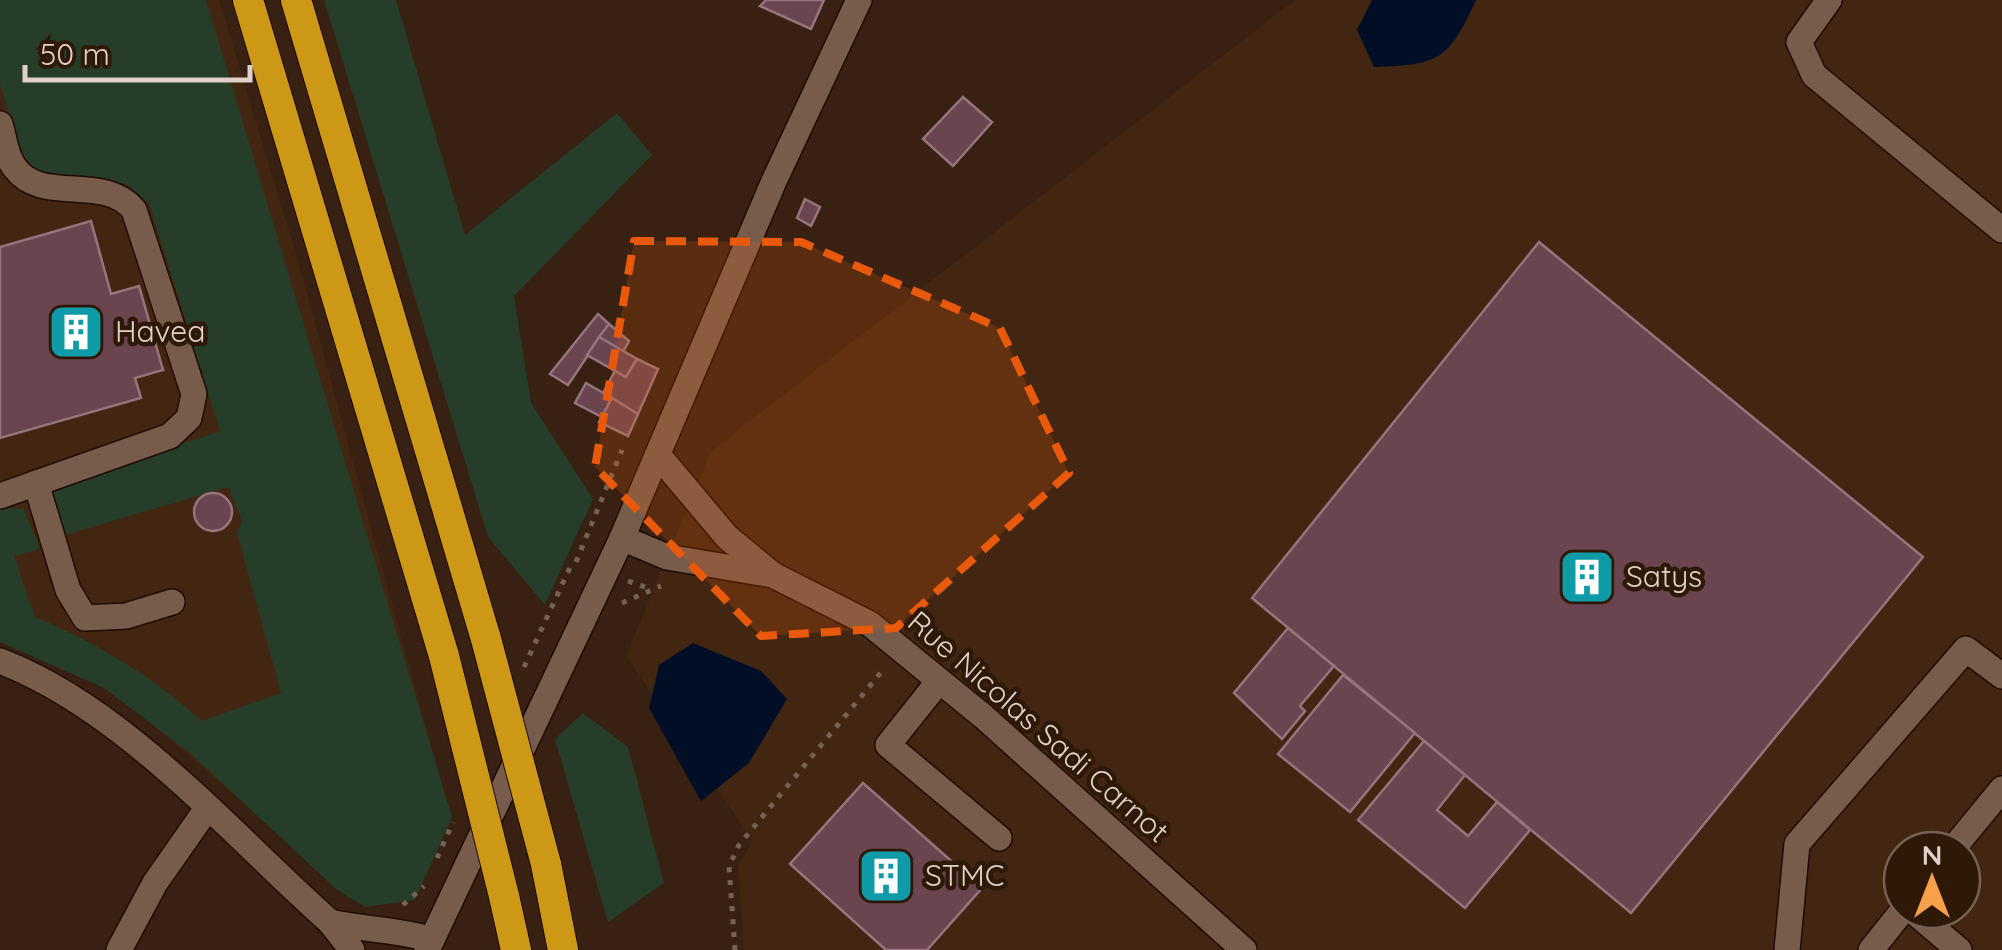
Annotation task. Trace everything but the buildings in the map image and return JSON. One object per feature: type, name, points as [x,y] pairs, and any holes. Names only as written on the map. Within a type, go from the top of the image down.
[{"type":"highway","points":[[248,0],[444,656],[516,950]]},
{"type":"highway","points":[[296,0],[486,638],[546,864],[563,950]]},
{"type":"street","points":[[330,922],[368,931],[404,931],[430,945],[622,538],[774,181],[858,0]]},
{"type":"street","points":[[1829,0],[1799,42],[1814,76],[2002,230]]},
{"type":"street","points":[[0,124],[13,166],[32,184],[124,197],[134,210],[194,394],[189,418],[170,436],[0,496]]},
{"type":"street","points":[[659,456],[727,536],[773,575]]},
{"type":"street","points":[[36,483],[68,590],[86,618],[126,616],[172,602]]},
{"type":"street","points":[[622,538],[667,557],[773,575]]},
{"type":"street","name":"Rue Nicolas Sadi Carnot","points":[[773,575],[870,624],[1244,950]]},
{"type":"street","points":[[1788,950],[1797,844],[1966,648],[2002,676]]},
{"type":"street","points":[[0,661],[93,712],[330,922],[352,950]]},
{"type":"street","points":[[939,681],[888,745],[999,838]]},
{"type":"street","points":[[1968,830],[2002,789]]},
{"type":"street","points":[[126,946],[155,884],[206,810]]},
{"type":"street","points":[[1871,950],[1887,930]]},
{"type":"street","points":[[1936,930],[1959,950]]},
{"type":"path","points":[[606,573],[573,561],[622,450]]},
{"type":"path","points":[[622,603],[668,582]]},
{"type":"path","points":[[735,950],[728,866],[739,845],[883,671],[868,660]]},
{"type":"highlighted area","points":[[634,241],[801,242],[1000,328],[1069,473],[896,628],[761,636],[595,467]]},
{"type":"shaded area","points":[[0,0],[219,0],[296,254],[449,811],[401,899],[341,887],[108,686],[0,636]]},
{"type":"shaded area","points":[[1295,0],[2002,0],[2002,950],[744,950],[738,865],[753,841],[626,656],[711,451]]},
{"type":"green space","points":[[0,0],[206,0],[452,817],[415,900],[365,907],[336,889],[190,753],[104,688],[0,642],[0,507],[24,509],[40,549],[14,556],[35,617],[123,662],[202,721],[281,693],[237,533],[242,520],[228,487],[65,535],[51,488],[220,431],[149,203],[126,184],[39,173],[23,156],[0,85]]},
{"type":"green space","points":[[324,0],[396,0],[465,235],[617,113],[652,155],[514,296],[531,403],[593,499],[545,605],[488,537]]},
{"type":"green space","points":[[583,713],[628,747],[664,883],[608,922],[555,739]]},
{"type":"water","points":[[1372,0],[1476,0],[1458,35],[1440,55],[1414,64],[1374,67],[1357,30]]},
{"type":"water","points":[[693,643],[761,671],[787,699],[749,763],[701,801],[649,708],[659,665]]},
{"type":"place","name":"Havea","points":[[76,332]]},
{"type":"place","name":"Satys","points":[[1587,577]]},
{"type":"place","name":"STMC","points":[[886,876]]}]
